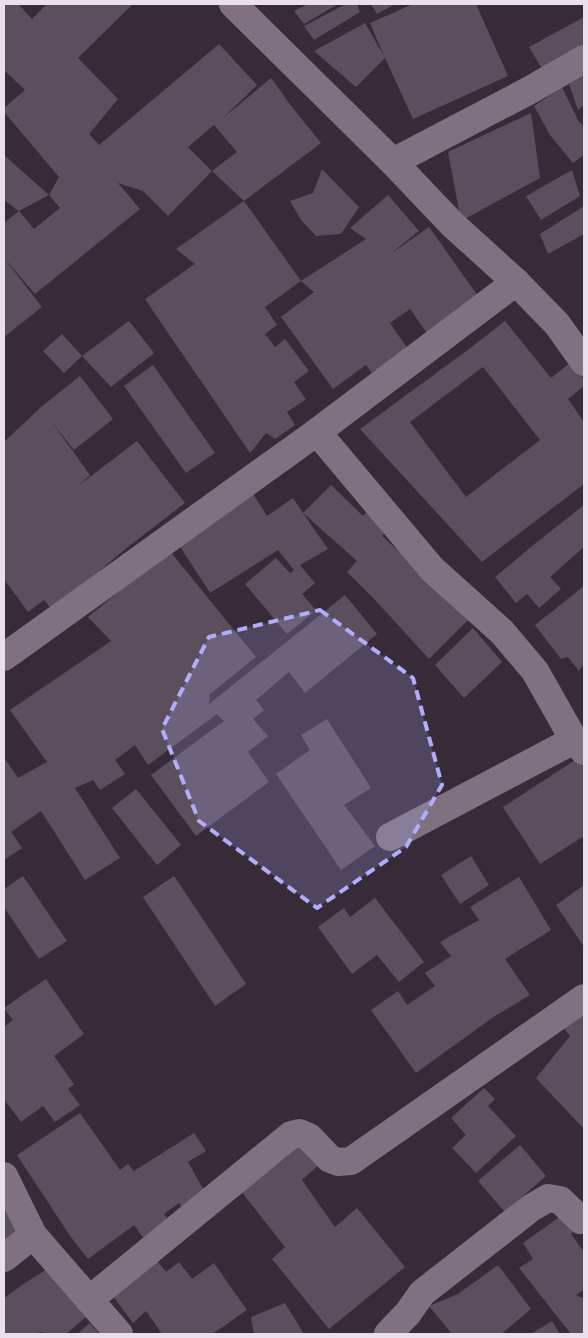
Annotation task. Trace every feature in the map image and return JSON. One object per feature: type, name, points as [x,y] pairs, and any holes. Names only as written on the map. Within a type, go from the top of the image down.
[{"type":"street","points":[[233,4],[453,224],[500,295],[557,324],[584,362]]},
{"type":"street","points":[[393,162],[530,90],[584,59]]},
{"type":"street","points":[[4,657],[316,432],[500,295]]},
{"type":"street","points":[[316,432],[432,568],[502,632],[513,645],[534,671],[579,746],[390,837]]},
{"type":"street","points":[[89,1300],[291,1135],[299,1133],[309,1137],[330,1159],[338,1162],[351,1161],[584,998]]},
{"type":"street","points":[[4,1176],[33,1235],[119,1334]]},
{"type":"street","points":[[388,1334],[408,1313],[422,1293],[531,1208],[548,1198],[560,1200],[582,1220],[584,1219]]},
{"type":"street","points":[[4,1258],[33,1235]]},
{"type":"highlighted area","points":[[320,610],[413,678],[442,785],[406,847],[317,908],[199,821],[162,729],[209,637]]},
{"type":"building","points":[[4,4],[23,4],[20,6],[32,19],[47,4],[133,4],[78,58],[118,99],[89,134],[99,145],[219,44],[257,85],[222,119],[271,78],[321,143],[244,201],[212,171],[168,216],[143,191],[118,183],[140,209],[35,294],[4,258],[4,223],[19,211],[34,229],[60,208],[49,195],[59,177],[4,112],[4,108],[25,90],[4,70]],"holes":[[[214,125],[237,152],[212,171],[188,147]]]},
{"type":"building","points":[[308,4],[338,4],[304,24],[294,11]]},
{"type":"building","points":[[346,4],[357,4],[360,12],[314,40],[304,26]]},
{"type":"building","points":[[371,4],[395,4],[377,14]]},
{"type":"building","points":[[413,4],[476,4],[508,76],[413,119],[385,58],[356,87],[314,51],[365,23],[384,56],[370,23]]},
{"type":"building","points":[[584,17],[584,54],[548,79],[529,47]]},
{"type":"building","points":[[584,74],[584,105],[578,110],[569,84]]},
{"type":"building","points":[[562,87],[578,120],[584,127],[584,155],[573,163],[550,135],[534,106]]},
{"type":"building","points":[[531,113],[540,178],[461,221],[448,152]]},
{"type":"building","points":[[4,155],[49,195],[19,211],[4,200]]},
{"type":"building","points":[[322,169],[359,207],[341,234],[316,236],[301,220],[290,201],[313,193]]},
{"type":"building","points":[[572,170],[580,196],[541,220],[526,196]]},
{"type":"building","points":[[388,195],[419,231],[389,255],[429,227],[478,296],[427,333],[410,309],[390,323],[412,355],[377,380],[366,365],[333,389],[281,317],[314,292],[301,281],[366,239],[350,228]]},
{"type":"building","points":[[244,201],[301,281],[265,307],[277,325],[265,334],[275,347],[285,339],[309,371],[294,382],[306,399],[287,412],[295,425],[275,439],[266,433],[250,453],[145,299],[195,264],[176,249]]},
{"type":"building","points":[[584,206],[584,234],[548,254],[540,234]]},
{"type":"building","points":[[4,258],[42,307],[4,337]]},
{"type":"building","points":[[129,321],[154,353],[111,387],[82,356]]},
{"type":"building","points":[[505,321],[551,378],[571,362],[584,379],[584,386],[568,399],[584,422],[584,484],[482,562],[360,429]],"holes":[[[483,367],[540,440],[466,497],[410,422]]]},
{"type":"building","points":[[62,334],[82,356],[64,373],[43,351]]},
{"type":"building","points":[[153,365],[215,453],[186,473],[124,386]]},
{"type":"building","points":[[80,376],[113,419],[74,450],[51,421],[90,475],[78,486],[137,441],[185,503],[124,550],[53,611],[44,600],[28,612],[4,579],[4,442],[41,407]]},
{"type":"building","points":[[331,485],[363,516],[371,508],[389,527],[382,536],[470,618],[429,659],[347,572],[357,561],[303,513]]},
{"type":"building","points":[[252,492],[267,516],[293,498],[328,549],[300,565],[315,583],[302,594],[316,610],[287,634],[245,584],[276,558],[290,573],[294,570],[278,550],[210,593],[176,540]]},
{"type":"building","points":[[584,505],[584,547],[550,577],[561,589],[539,608],[527,594],[516,603],[495,577]]},
{"type":"building","points":[[169,550],[256,657],[210,694],[209,704],[345,595],[377,634],[305,693],[289,672],[256,700],[264,710],[253,719],[268,736],[248,752],[269,782],[196,836],[151,775],[224,721],[217,714],[148,765],[135,745],[115,760],[125,774],[100,790],[93,780],[75,788],[120,858],[85,880],[41,811],[11,832],[22,848],[4,860],[4,758],[18,778],[47,762],[10,710],[111,641],[88,617]]},
{"type":"building","points":[[584,586],[584,664],[579,671],[568,657],[561,659],[535,625]]},
{"type":"building","points":[[473,628],[502,662],[464,698],[435,665]]},
{"type":"building","points":[[327,719],[371,788],[344,805],[375,846],[341,870],[276,774],[310,750],[301,735]]},
{"type":"building","points":[[583,755],[584,836],[540,864],[503,807]]},
{"type":"building","points":[[136,789],[181,845],[157,865],[112,808]]},
{"type":"building","points":[[471,856],[489,885],[460,904],[441,875]]},
{"type":"building","points":[[23,876],[67,941],[39,959],[4,907],[4,889]]},
{"type":"building","points":[[174,876],[246,984],[215,1006],[143,897]]},
{"type":"building","points":[[519,877],[551,930],[505,959],[530,995],[492,1018],[416,1073],[371,1010],[398,991],[407,1005],[435,986],[425,973],[451,956],[440,942],[479,920],[470,907]]},
{"type":"building","points":[[584,885],[584,947],[556,905]]},
{"type":"building","points":[[375,898],[424,962],[399,982],[377,955],[352,974],[318,927],[344,908],[350,917]]},
{"type":"building","points":[[46,979],[84,1034],[54,1056],[74,1084],[68,1089],[80,1105],[55,1122],[43,1106],[21,1122],[4,1099],[4,1027],[13,1020],[4,1008]]},
{"type":"building","points":[[584,1013],[584,1129],[536,1078],[570,1036],[563,1027]]},
{"type":"building","points":[[484,1088],[495,1099],[488,1106],[516,1136],[476,1173],[452,1148],[466,1135],[451,1118]]},
{"type":"building","points":[[80,1113],[120,1170],[128,1164],[134,1171],[194,1133],[206,1151],[188,1162],[206,1194],[184,1211],[179,1203],[164,1214],[169,1221],[144,1239],[134,1225],[88,1259],[70,1236],[17,1155]]},
{"type":"building","points":[[304,1141],[322,1162],[302,1180],[335,1227],[357,1208],[405,1267],[329,1329],[272,1259],[285,1247],[240,1190],[284,1159]]},
{"type":"building","points":[[520,1145],[546,1176],[505,1212],[478,1181]]},
{"type":"building","points":[[4,1191],[20,1236],[4,1248]]},
{"type":"building","points":[[565,1213],[580,1226],[571,1234],[584,1252],[584,1290],[576,1295],[584,1297],[584,1333],[582,1334],[571,1334],[519,1268],[533,1259],[523,1243]]},
{"type":"building","points":[[156,1259],[166,1272],[179,1262],[192,1279],[214,1263],[247,1310],[212,1334],[162,1334],[146,1311],[133,1323],[110,1292]]},
{"type":"building","points":[[54,1265],[93,1311],[66,1334],[44,1334],[42,1332],[4,1334],[4,1298]]},
{"type":"building","points":[[498,1265],[531,1309],[501,1334],[452,1334],[429,1306],[458,1294]]},
{"type":"building","points":[[285,1303],[304,1334],[254,1334],[251,1317]]},
{"type":"building","points":[[552,1321],[560,1334],[531,1334]]},
{"type":"building","points":[[90,1323],[99,1334],[77,1334]]}]
